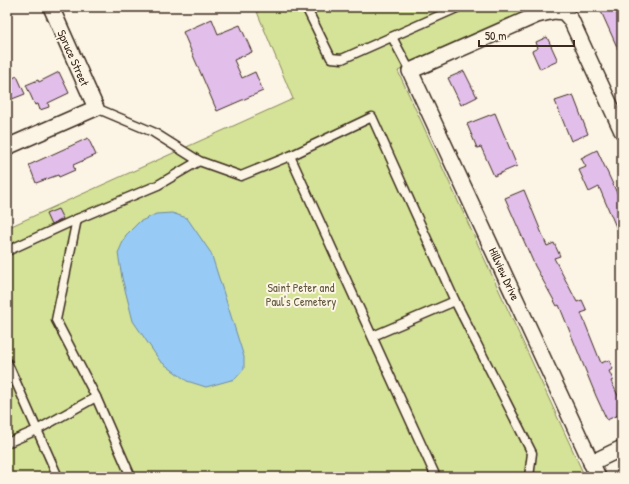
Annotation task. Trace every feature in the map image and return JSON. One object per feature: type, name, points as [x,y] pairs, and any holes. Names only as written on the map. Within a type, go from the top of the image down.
[{"type":"street","name":"Spruce Street","points":[[51,7],[96,108]]},
{"type":"street","points":[[410,71],[537,15],[554,11],[564,12],[571,20],[622,130]]},
{"type":"street","name":"Hillview Drive","points":[[410,71],[598,477]]},
{"type":"street","points":[[7,147],[96,108]]},
{"type":"street","points":[[591,463],[622,448]]},
{"type":"lane","points":[[306,7],[330,58],[342,59],[459,7]]},
{"type":"lane","points":[[392,37],[410,71]]},
{"type":"lane","points":[[96,108],[153,132],[199,160],[241,176],[290,156],[372,117],[455,301],[532,453],[529,477]]},
{"type":"lane","points":[[290,156],[436,477]]},
{"type":"lane","points":[[7,251],[77,219],[158,185],[199,160]]},
{"type":"lane","points":[[77,219],[56,320],[96,397],[130,477]]},
{"type":"lane","points":[[373,336],[455,301]]},
{"type":"lane","points":[[7,362],[58,477]]},
{"type":"lane","points":[[7,443],[37,430],[96,397]]},
{"type":"green space","name":"Saint Peter and Paul's Cemetery","points":[[255,7],[534,7],[398,71],[585,477],[7,477],[7,228],[293,99]]},
{"type":"water","points":[[172,213],[187,218],[211,253],[244,357],[244,369],[235,379],[206,387],[187,381],[160,361],[133,321],[122,278],[118,253],[126,235],[139,222],[156,214]]},
{"type":"building","points":[[599,7],[622,7],[622,58]]},
{"type":"building","points":[[212,19],[218,34],[240,25],[252,52],[234,60],[242,78],[255,72],[263,91],[217,111],[183,32]]},
{"type":"building","points":[[547,37],[558,61],[540,69],[532,51],[538,48],[536,42]]},
{"type":"building","points":[[464,71],[477,97],[461,105],[448,78]]},
{"type":"building","points":[[59,72],[69,93],[48,103],[49,107],[40,110],[38,104],[35,105],[26,85],[38,80],[39,82]]},
{"type":"building","points":[[17,76],[25,94],[7,101],[7,81]]},
{"type":"building","points":[[573,95],[588,134],[571,141],[555,101]]},
{"type":"building","points":[[495,113],[517,166],[494,176],[481,147],[477,148],[467,124]]},
{"type":"building","points":[[88,138],[96,155],[73,165],[75,170],[59,177],[58,175],[36,183],[29,165]]},
{"type":"building","points":[[597,150],[617,193],[619,192],[622,200],[622,241],[599,187],[589,192],[579,170],[586,167],[581,158]]},
{"type":"building","points":[[524,190],[547,246],[554,243],[560,256],[554,258],[577,302],[582,300],[587,311],[581,313],[601,363],[609,360],[613,369],[609,371],[613,380],[611,381],[622,404],[622,413],[607,420],[559,305],[557,306],[535,266],[505,198]]},
{"type":"building","points":[[58,209],[63,219],[51,225],[46,214]]}]
